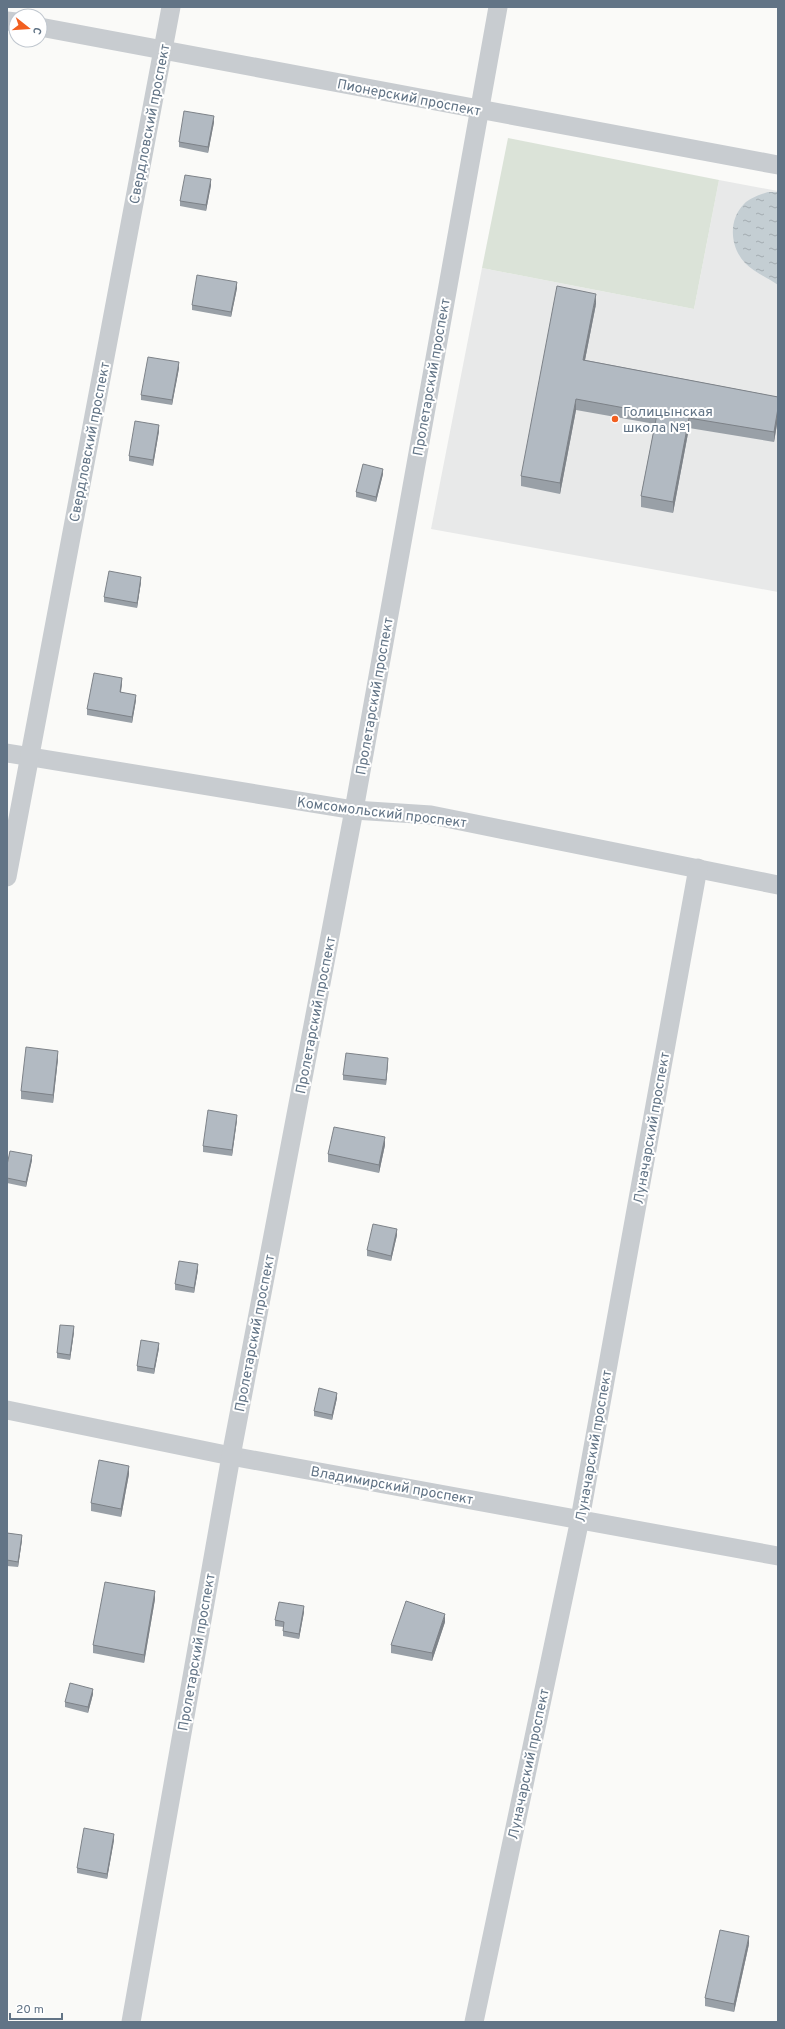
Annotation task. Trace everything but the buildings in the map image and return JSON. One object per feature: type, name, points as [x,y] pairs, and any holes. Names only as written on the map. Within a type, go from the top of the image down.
[{"type":"street","name":"Свердловский проспект","points":[[7,877],[31,757],[170,7]]},
{"type":"street","name":"Пролетарский проспект","points":[[131,2022],[231,1456],[354,810],[478,110],[498,7]]},
{"type":"street","name":"Пионерский проспект","points":[[48,29],[778,165]]},
{"type":"street","name":"Комсомольский проспект","points":[[7,753],[354,810],[431,815],[778,885]]},
{"type":"street","name":"Луначарский проспект","points":[[474,2022],[580,1519],[698,868]]},
{"type":"street","name":"Владимирский проспект","points":[[7,1410],[231,1456],[778,1556]]},
{"type":"shaded area","points":[[508,138],[719,180],[694,309],[482,268]]},
{"type":"shaded area","name":"Голицынская школа №1","points":[[719,180],[778,191],[778,592],[431,529],[482,268],[694,309]]},
{"type":"water","points":[[768,192],[778,192],[778,285],[745,263],[736,249],[733,234],[735,218],[744,204],[752,198]]},
{"type":"place","name":"Голицынская школа №1","points":[[615,419]]}]
